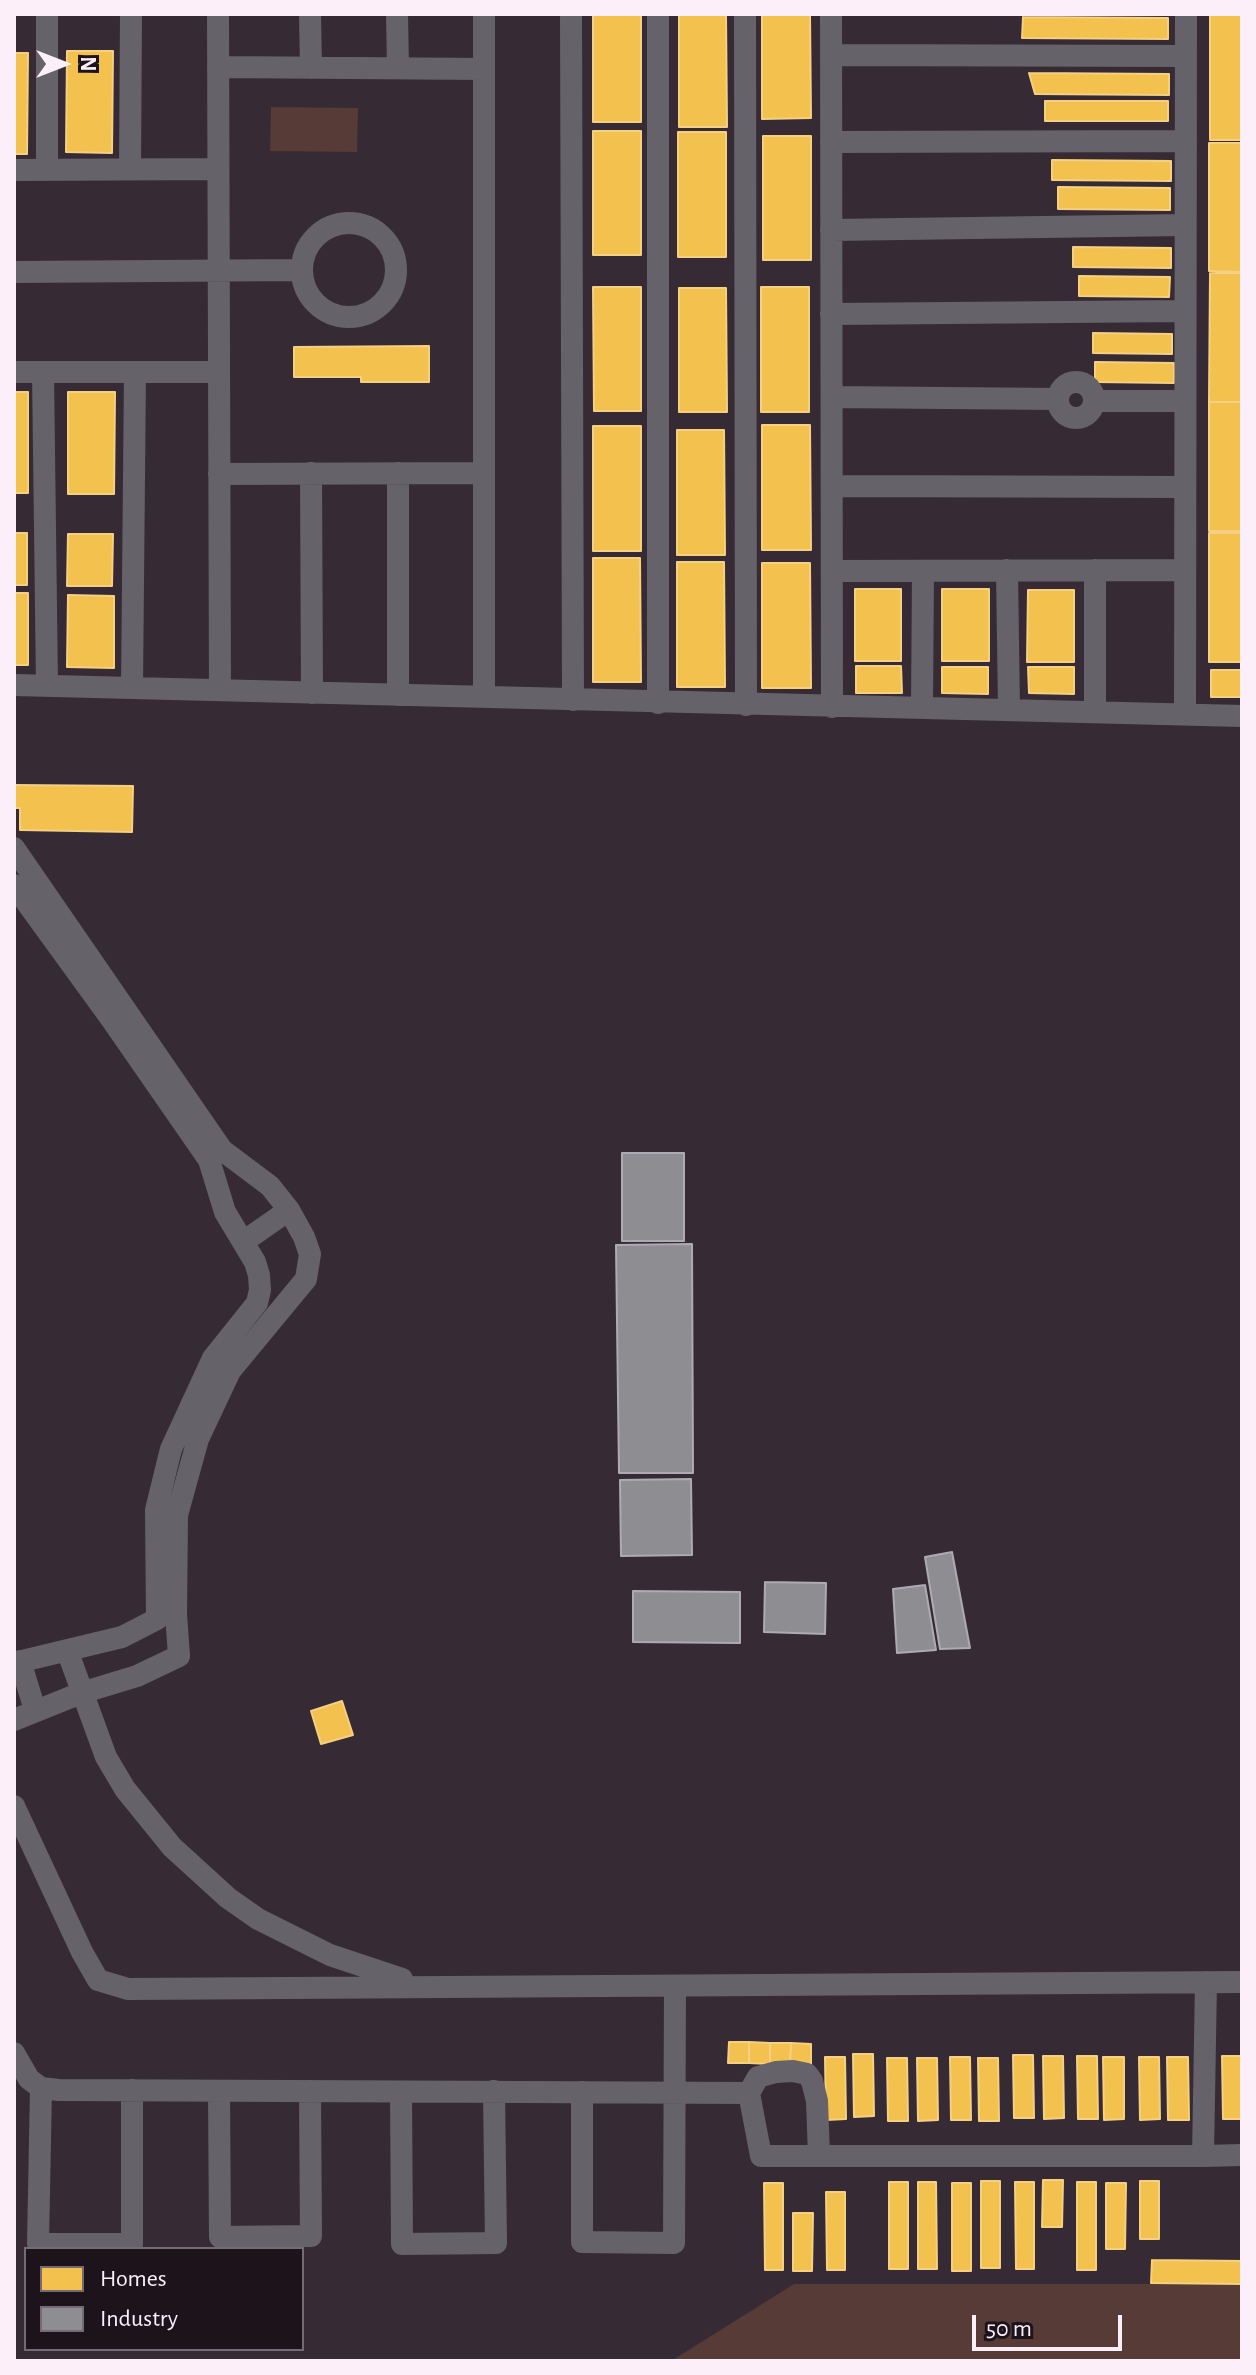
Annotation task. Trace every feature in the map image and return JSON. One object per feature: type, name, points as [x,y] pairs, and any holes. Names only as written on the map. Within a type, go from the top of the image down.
[{"type":"street","points":[[47,14],[47,170]]},
{"type":"street","points":[[130,169],[131,14]]},
{"type":"street","points":[[218,14],[220,690]]},
{"type":"street","points":[[310,14],[311,68]]},
{"type":"street","points":[[397,14],[398,68]]},
{"type":"street","points":[[484,14],[484,697]]},
{"type":"street","points":[[571,14],[573,700]]},
{"type":"street","points":[[658,14],[658,703]]},
{"type":"street","points":[[745,14],[746,705]]},
{"type":"street","points":[[831,14],[832,707]]},
{"type":"street","points":[[1185,714],[1186,14]]},
{"type":"street","points":[[831,55],[1186,56]]},
{"type":"street","points":[[218,67],[484,69]]},
{"type":"street","points":[[831,142],[1186,141]]},
{"type":"street","points":[[14,170],[218,169]]},
{"type":"street","points":[[349,223],[373,229],[382,236],[390,246],[396,270],[390,294],[383,304],[362,316],[350,318],[326,311],[316,304],[308,294],[302,270],[308,247],[316,237],[337,224],[349,223]]},
{"type":"street","points":[[831,230],[1185,225]]},
{"type":"street","points":[[14,272],[302,270]]},
{"type":"street","points":[[831,314],[1185,311]]},
{"type":"street","points":[[14,372],[219,372]]},
{"type":"street","points":[[43,372],[47,686]]},
{"type":"street","points":[[132,688],[135,372]]},
{"type":"street","points":[[832,397],[1058,399],[1063,387],[1074,382],[1086,384],[1094,401],[1185,401]]},
{"type":"street","points":[[311,473],[312,693]]},
{"type":"street","points":[[398,473],[398,695]]},
{"type":"street","points":[[219,474],[484,473]]},
{"type":"street","points":[[832,486],[1185,487]]},
{"type":"street","points":[[1007,570],[1009,710]]},
{"type":"street","points":[[1095,570],[1095,712]]},
{"type":"street","points":[[832,571],[1185,570]]},
{"type":"street","points":[[922,708],[923,571]]},
{"type":"street","points":[[14,685],[1242,716]]},
{"type":"street","points":[[14,848],[73,950],[209,1160],[225,1212],[255,1262],[260,1290],[257,1303],[213,1358],[171,1449],[156,1510],[157,1619],[122,1637],[17,1662],[35,1710]]},
{"type":"street","points":[[14,885],[73,950],[222,1150],[270,1186],[289,1210],[310,1254],[306,1279],[230,1371],[198,1439],[177,1515],[176,1614],[179,1656],[137,1676],[81,1693],[14,1720]]},
{"type":"street","points":[[219,1192],[246,1168]]},
{"type":"street","points":[[243,1242],[289,1210]]},
{"type":"street","points":[[67,1650],[106,1757],[125,1789],[172,1847],[228,1898],[258,1919],[330,1955],[370,1970],[431,1986]]},
{"type":"street","points":[[14,1806],[98,1980],[128,1989],[1242,1982]]},
{"type":"street","points":[[1203,2156],[1206,1982]]},
{"type":"street","points":[[582,2092],[582,2242],[674,2243],[675,1986]]},
{"type":"street","points":[[14,2053],[29,2079],[41,2088],[749,2093]]},
{"type":"street","points":[[819,2156],[817,2101],[807,2074],[776,2072],[758,2077],[749,2093],[761,2156],[819,2156],[1203,2156],[1242,2155]]},
{"type":"street","points":[[41,2088],[38,2244],[132,2244],[132,2090]]},
{"type":"street","points":[[219,2091],[220,2237],[311,2236],[310,2091]]},
{"type":"street","points":[[401,2092],[402,2244],[496,2243],[494,2091]]},
{"type":"shaded area","points":[[271,107],[358,108],[357,152],[270,151]]},
{"type":"shaded area","points":[[794,2284],[1242,2284],[1242,2361],[671,2361]]},
{"type":"building: Homes","points":[[593,14],[641,14],[641,122],[593,122]]},
{"type":"building: Homes","points":[[679,14],[726,14],[727,127],[679,127]]},
{"type":"building: Homes","points":[[762,14],[810,14],[811,118],[762,119]]},
{"type":"building: Homes","points":[[1210,14],[1242,14],[1242,140],[1210,140]]},
{"type":"building: Homes","points":[[1023,17],[1168,18],[1168,39],[1022,38]]},
{"type":"building: Homes","points":[[67,51],[113,51],[112,153],[66,152]]},
{"type":"building: Homes","points":[[14,53],[28,53],[27,154],[14,154]]},
{"type":"building: Homes","points":[[1029,73],[1169,74],[1169,95],[1035,94]]},
{"type":"building: Homes","points":[[1045,101],[1168,101],[1168,121],[1045,121]]},
{"type":"building: Homes","points":[[593,131],[641,131],[641,255],[593,255]]},
{"type":"building: Homes","points":[[678,132],[726,132],[726,257],[678,257]]},
{"type":"building: Homes","points":[[763,136],[811,136],[811,260],[763,260]]},
{"type":"building: Homes","points":[[1209,143],[1242,143],[1242,272],[1209,271]]},
{"type":"building: Homes","points":[[1052,160],[1171,161],[1171,181],[1052,180]]},
{"type":"building: Homes","points":[[1058,187],[1170,188],[1170,210],[1058,209]]},
{"type":"building: Homes","points":[[1073,247],[1171,248],[1171,268],[1073,267]]},
{"type":"building: Homes","points":[[1210,273],[1242,273],[1242,402],[1209,402]]},
{"type":"building: Homes","points":[[1079,276],[1170,277],[1169,297],[1079,296]]},
{"type":"building: Homes","points":[[593,287],[641,287],[641,411],[594,411]]},
{"type":"building: Homes","points":[[761,287],[809,287],[809,412],[761,412]]},
{"type":"building: Homes","points":[[679,288],[726,288],[727,412],[679,412]]},
{"type":"building: Homes","points":[[1093,333],[1172,334],[1172,354],[1093,353]]},
{"type":"building: Homes","points":[[429,346],[429,382],[361,382],[361,377],[294,377],[294,347]]},
{"type":"building: Homes","points":[[1095,362],[1174,363],[1174,383],[1095,382]]},
{"type":"building: Homes","points":[[14,392],[28,392],[28,493],[14,493]]},
{"type":"building: Homes","points":[[68,392],[115,392],[114,494],[68,494]]},
{"type":"building: Homes","points":[[1209,402],[1242,402],[1242,531],[1209,531]]},
{"type":"building: Homes","points":[[762,425],[810,425],[811,550],[762,550]]},
{"type":"building: Homes","points":[[593,426],[641,426],[641,551],[593,551]]},
{"type":"building: Homes","points":[[677,430],[724,430],[725,555],[677,555]]},
{"type":"building: Homes","points":[[14,533],[27,533],[27,585],[14,585]]},
{"type":"building: Homes","points":[[1209,533],[1242,533],[1242,662],[1209,662]]},
{"type":"building: Homes","points":[[68,534],[113,534],[112,586],[67,586]]},
{"type":"building: Homes","points":[[593,558],[640,558],[641,682],[593,682]]},
{"type":"building: Homes","points":[[677,562],[724,562],[725,687],[677,687]]},
{"type":"building: Homes","points":[[762,563],[810,563],[811,688],[762,688]]},
{"type":"building: Homes","points":[[855,589],[901,589],[901,661],[855,661]]},
{"type":"building: Homes","points":[[942,589],[989,589],[989,661],[942,661]]},
{"type":"building: Homes","points":[[1028,590],[1074,590],[1074,662],[1027,662]]},
{"type":"building: Homes","points":[[14,593],[28,593],[28,665],[14,665]]},
{"type":"building: Homes","points":[[68,595],[114,596],[114,668],[67,667]]},
{"type":"building: Homes","points":[[856,666],[901,666],[902,693],[856,693]]},
{"type":"building: Homes","points":[[942,667],[988,667],[988,694],[942,693]]},
{"type":"building: Homes","points":[[1028,667],[1074,667],[1074,694],[1029,693]]},
{"type":"building: Homes","points":[[1211,670],[1242,670],[1242,697],[1211,697]]},
{"type":"building: Homes","points":[[14,785],[133,786],[132,832],[20,830],[20,808],[14,808]]},
{"type":"building: Homes","points":[[342,1701],[353,1735],[321,1744],[311,1711]]},
{"type":"building: Homes","points":[[729,2042],[749,2042],[749,2063],[728,2063]]},
{"type":"building: Homes","points":[[749,2042],[770,2043],[770,2064],[749,2063]]},
{"type":"building: Homes","points":[[770,2043],[791,2043],[790,2064],[770,2064]]},
{"type":"building: Homes","points":[[791,2043],[811,2044],[811,2065],[790,2064]]},
{"type":"building: Homes","points":[[853,2054],[873,2054],[874,2116],[854,2117]]},
{"type":"building: Homes","points":[[1013,2055],[1033,2055],[1034,2118],[1014,2118]]},
{"type":"building: Homes","points":[[1043,2056],[1063,2056],[1064,2118],[1044,2119]]},
{"type":"building: Homes","points":[[1077,2056],[1097,2056],[1098,2119],[1078,2119]]},
{"type":"building: Homes","points":[[1222,2056],[1242,2056],[1242,2119],[1223,2119]]},
{"type":"building: Homes","points":[[825,2057],[845,2057],[846,2119],[826,2120]]},
{"type":"building: Homes","points":[[950,2057],[970,2057],[971,2120],[951,2120]]},
{"type":"building: Homes","points":[[1103,2057],[1124,2057],[1124,2119],[1104,2120]]},
{"type":"building: Homes","points":[[1139,2057],[1159,2057],[1160,2119],[1140,2120]]},
{"type":"building: Homes","points":[[1167,2057],[1188,2057],[1189,2120],[1168,2120]]},
{"type":"building: Homes","points":[[887,2058],[907,2058],[908,2121],[888,2121]]},
{"type":"building: Homes","points":[[917,2058],[937,2058],[938,2120],[918,2121]]},
{"type":"building: Homes","points":[[978,2058],[998,2058],[999,2121],[979,2121]]},
{"type":"building: Homes","points":[[1043,2180],[1063,2180],[1062,2227],[1042,2227]]},
{"type":"building: Homes","points":[[981,2181],[1000,2181],[1000,2268],[981,2268]]},
{"type":"building: Homes","points":[[1140,2181],[1159,2181],[1159,2239],[1140,2239]]},
{"type":"building: Homes","points":[[889,2182],[908,2182],[908,2269],[889,2269]]},
{"type":"building: Homes","points":[[918,2182],[936,2182],[937,2269],[918,2269]]},
{"type":"building: Homes","points":[[1015,2182],[1034,2182],[1034,2269],[1016,2269]]},
{"type":"building: Homes","points":[[1077,2182],[1096,2182],[1096,2270],[1077,2270]]},
{"type":"building: Homes","points":[[764,2183],[783,2183],[783,2270],[765,2270]]},
{"type":"building: Homes","points":[[952,2183],[971,2183],[971,2271],[952,2271]]},
{"type":"building: Homes","points":[[1106,2183],[1126,2183],[1125,2249],[1106,2249]]},
{"type":"building: Homes","points":[[826,2192],[845,2192],[845,2270],[827,2270]]},
{"type":"building: Homes","points":[[793,2213],[813,2213],[812,2271],[793,2271]]},
{"type":"building: Homes","points":[[1152,2260],[1242,2261],[1242,2284],[1151,2283]]},
{"type":"building: Industry","points":[[622,1153],[684,1153],[684,1241],[622,1241]]},
{"type":"building: Industry","points":[[692,1244],[693,1473],[619,1473],[616,1245]]},
{"type":"building: Industry","points":[[691,1479],[692,1555],[621,1556],[620,1480]]},
{"type":"building: Industry","points":[[952,1552],[970,1648],[940,1649],[925,1557]]},
{"type":"building: Industry","points":[[765,1582],[826,1583],[825,1634],[764,1632]]},
{"type":"building: Industry","points":[[925,1585],[936,1650],[897,1653],[893,1589]]},
{"type":"building: Industry","points":[[633,1591],[740,1592],[740,1643],[633,1642]]}]
